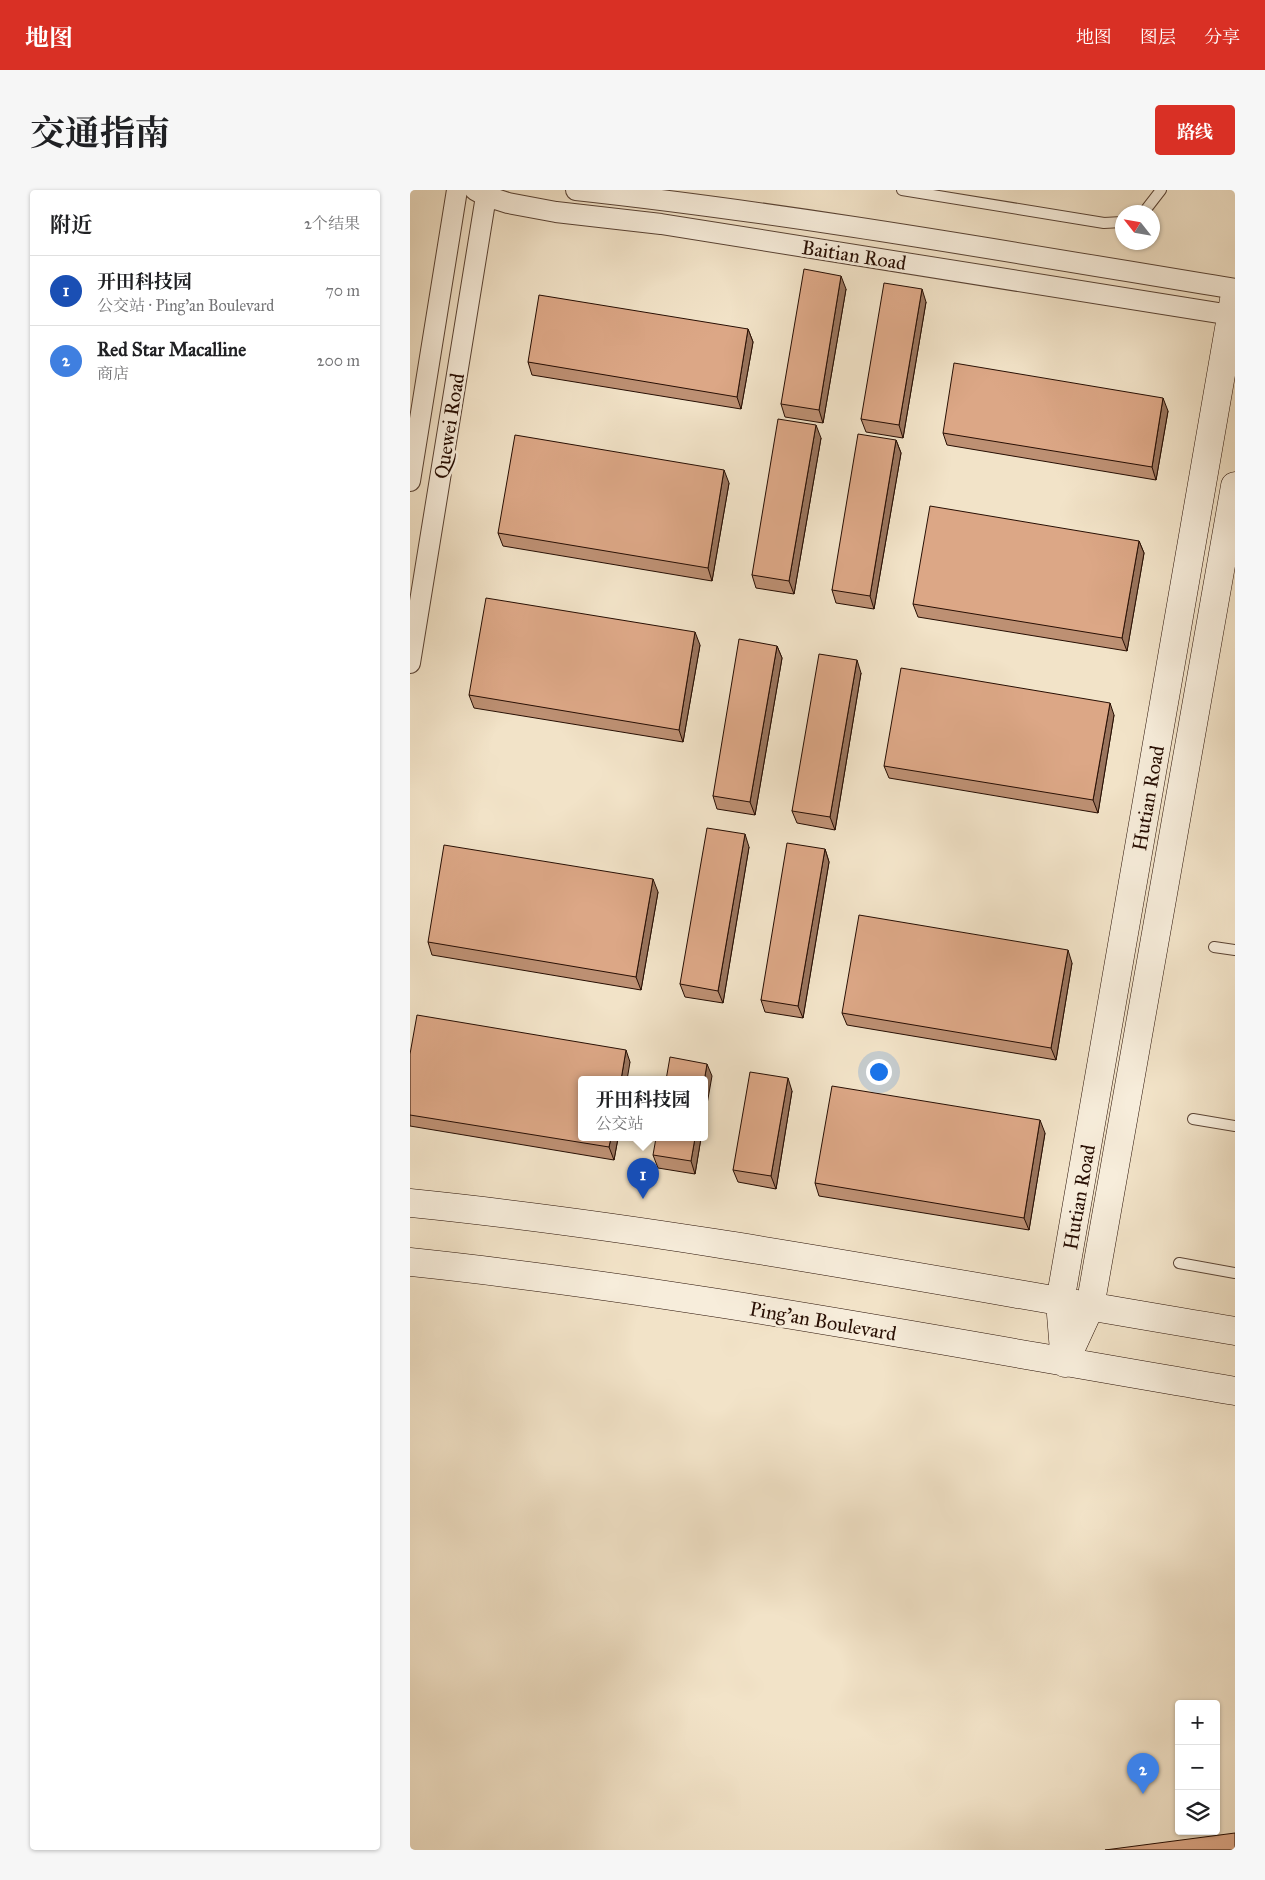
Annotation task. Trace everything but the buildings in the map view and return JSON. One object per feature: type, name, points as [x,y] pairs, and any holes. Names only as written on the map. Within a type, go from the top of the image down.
[{"type":"street","name":"Quewei Road","points":[[410,481],[457,190]]},
{"type":"street","name":"Baitian Road","points":[[576,190],[662,199],[766,214],[1234,303]]},
{"type":"street","name":"Quewei Road","points":[[410,663],[483,192]]},
{"type":"street","name":"Baitian Road","points":[[483,192],[508,203],[556,212],[1234,303]]},
{"type":"street","name":"Hutian Road","points":[[1065,1362],[1060,1302],[1234,303]]},
{"type":"street","name":"Hutian Road","points":[[1065,1362],[1090,1307],[1235,486]]},
{"type":"street","points":[[414,1201],[736,1246],[1235,1331]]},
{"type":"street","name":"Ping'an Boulevard","points":[[410,1262],[595,1285],[726,1305],[1235,1391]]},
{"type":"lane","points":[[902,190],[1104,224],[1115,223]]},
{"type":"lane","points":[[1149,205],[1161,190]]},
{"type":"lane","points":[[1214,947],[1235,950]]},
{"type":"lane","points":[[1193,1118],[1235,1126]]},
{"type":"lane","points":[[1180,1263],[1235,1273]]},
{"type":"place","name":"开田科技园","points":[[643,1199]]},
{"type":"place","name":"Red Star Macalline","points":[[1143,1794]]}]
